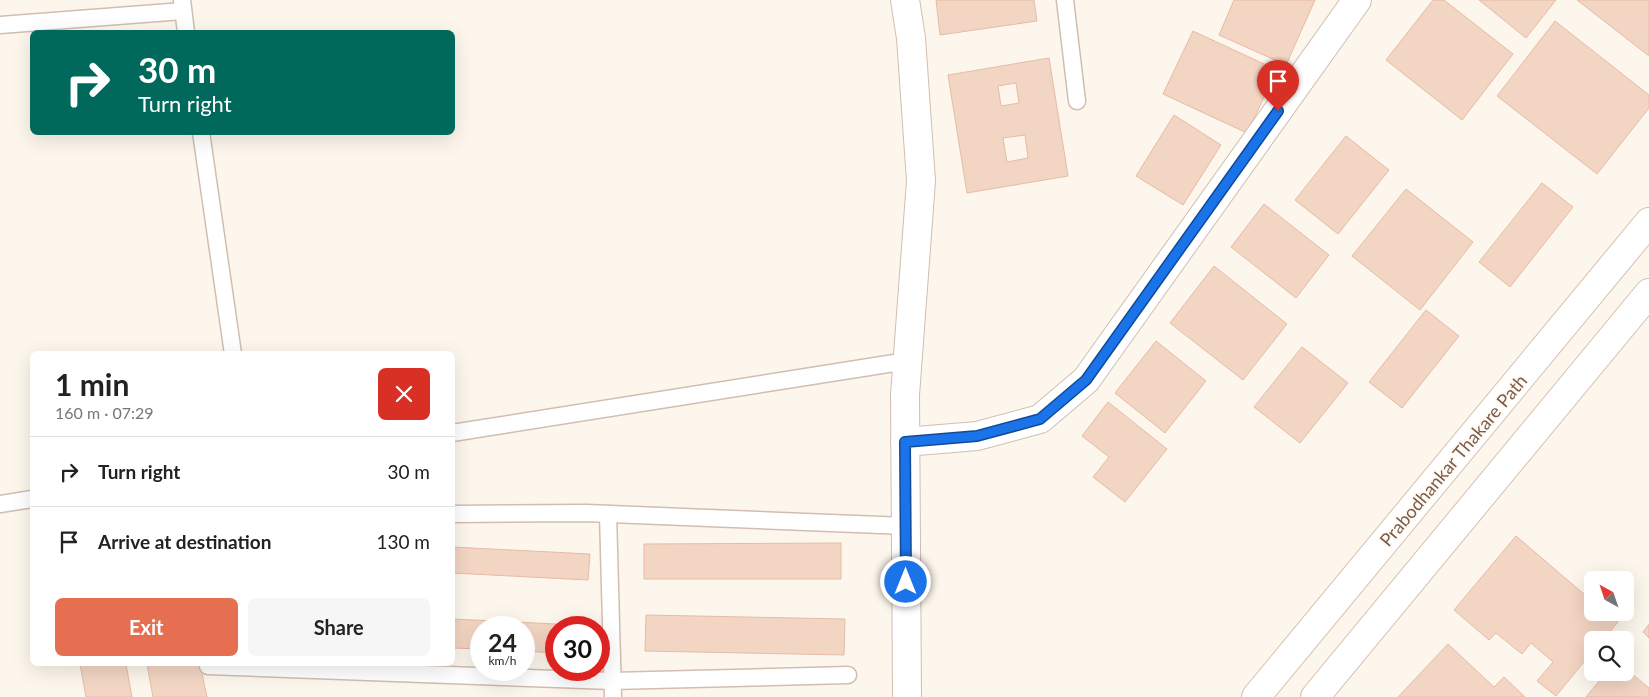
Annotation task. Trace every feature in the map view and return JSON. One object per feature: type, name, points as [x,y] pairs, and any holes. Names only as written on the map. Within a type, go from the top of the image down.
[{"type":"street","points":[[905,0],[910,38],[921,181],[905,395],[907,697]]},
{"type":"street","points":[[905,442],[977,436],[1040,419],[1086,380],[1357,0]]},
{"type":"street","name":"Prabodhankar Thakare Path","points":[[1256,697],[1649,222]]},
{"type":"street","points":[[1315,697],[1649,293]]},
{"type":"lane","points":[[1065,0],[1077,101]]},
{"type":"lane","points":[[0,25],[182,6],[186,30]]},
{"type":"lane","points":[[201,135],[233,351]]},
{"type":"lane","points":[[455,433],[907,361]]},
{"type":"lane","points":[[0,504],[30,499]]},
{"type":"lane","points":[[455,514],[608,514],[906,526]]},
{"type":"lane","points":[[608,514],[612,689]]},
{"type":"lane","points":[[208,666],[612,689],[848,675]]},
{"type":"building","points":[[936,0],[1034,0],[1037,21],[940,35]]},
{"type":"building","points":[[1234,0],[1315,0],[1286,65],[1219,35]]},
{"type":"building","points":[[1433,0],[1444,0],[1513,54],[1462,120],[1386,60]]},
{"type":"building","points":[[1479,0],[1556,0],[1526,38]]},
{"type":"building","points":[[1577,0],[1649,0],[1649,56]]},
{"type":"building","points":[[1555,21],[1649,95],[1649,108],[1597,174],[1497,96]]},
{"type":"building","points":[[1193,31],[1277,70],[1247,133],[1163,94]]},
{"type":"building","points":[[1049,58],[1068,176],[967,193],[948,75]],"holes":[[[1016,83],[1019,103],[1001,106],[998,86]],[[1025,135],[1028,158],[1007,162],[1003,138]]]},
{"type":"building","points":[[1174,115],[1221,145],[1183,205],[1136,176]]},
{"type":"building","points":[[1346,136],[1389,170],[1338,234],[1295,200]]},
{"type":"building","points":[[1542,183],[1573,207],[1510,287],[1479,262]]},
{"type":"building","points":[[1406,189],[1473,242],[1420,310],[1352,256]]},
{"type":"building","points":[[1264,204],[1329,255],[1296,298],[1231,247]]},
{"type":"building","points":[[1214,266],[1287,324],[1243,380],[1170,323]]},
{"type":"building","points":[[1426,310],[1459,336],[1402,408],[1369,382]]},
{"type":"building","points":[[1156,341],[1206,381],[1165,433],[1115,393]]},
{"type":"building","points":[[1302,347],[1348,383],[1300,443],[1254,407]]},
{"type":"building","points":[[1108,402],[1167,449],[1125,502],[1093,477],[1109,457],[1082,436]]},
{"type":"building","points":[[1516,536],[1584,594],[1584,621],[1618,622],[1610,631],[1584,631],[1584,662],[1556,696],[1537,681],[1553,662],[1531,643],[1522,654],[1496,633],[1489,640],[1454,610]]},
{"type":"building","points":[[841,543],[841,579],[644,579],[644,544]]},
{"type":"building","points":[[455,547],[590,554],[588,580],[455,573]]},
{"type":"building","points":[[646,615],[845,619],[844,655],[645,651]]},
{"type":"building","points":[[455,619],[470,620],[470,649],[455,648]]},
{"type":"building","points":[[535,623],[545,623],[545,652],[535,652]]},
{"type":"building","points":[[1649,624],[1649,638],[1643,632]]},
{"type":"building","points":[[1448,644],[1494,687],[1504,677],[1525,697],[1398,697]]},
{"type":"building","points":[[80,666],[126,666],[132,697],[86,697]]},
{"type":"building","points":[[147,666],[200,666],[207,697],[153,697]]},
{"type":"building","points":[[1634,676],[1649,688],[1649,697],[1586,697],[1599,681],[1634,681]]},
{"type":"route","points":[[906,582],[905,442],[977,436],[1040,419],[1086,380],[1278,111]]}]
